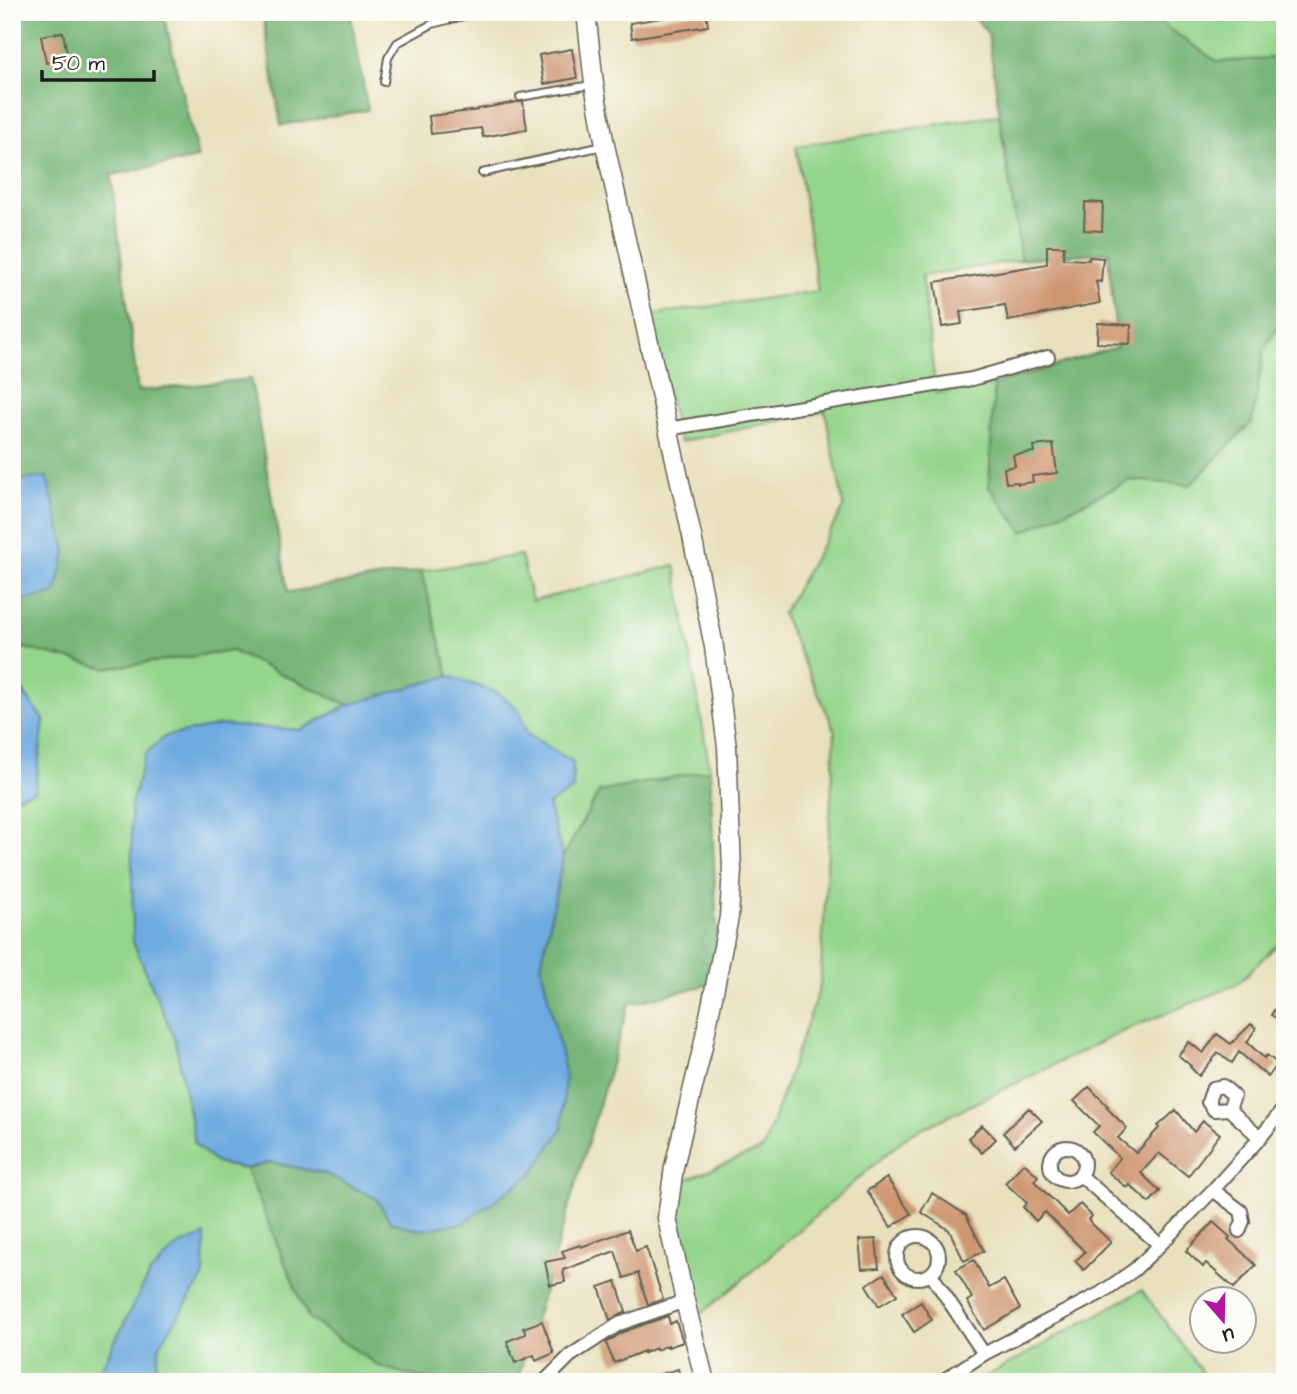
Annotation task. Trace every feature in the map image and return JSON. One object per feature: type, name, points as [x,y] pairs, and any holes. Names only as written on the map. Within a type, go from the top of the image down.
[{"type":"main road","points":[[586,12],[594,85],[605,145],[692,536],[714,647],[727,747],[732,870],[729,917],[703,1046],[674,1167],[667,1218],[705,1382]]},
{"type":"street","points":[[667,429],[972,379],[1048,357]]},
{"type":"street","points":[[1229,1109],[1260,1138]]},
{"type":"street","points":[[941,1382],[984,1354],[1101,1293],[1134,1270],[1213,1190],[1284,1111]]},
{"type":"street","points":[[1080,1175],[1160,1245]]},
{"type":"street","points":[[1213,1190],[1241,1212],[1243,1221],[1239,1231]]},
{"type":"street","points":[[931,1273],[984,1354]]},
{"type":"street","points":[[544,1382],[570,1356],[619,1324],[685,1301]]},
{"type":"lane","points":[[384,82],[388,58],[397,43],[432,24],[479,12]]},
{"type":"lane","points":[[520,97],[594,85]]},
{"type":"lane","points":[[482,173],[605,145]]},
{"type":"green space","points":[[12,12],[163,12],[198,158],[111,175],[138,391],[251,379],[288,592],[421,571],[449,676],[348,705],[232,651],[107,668],[12,645],[12,630],[23,601],[47,477],[12,481],[12,251],[18,248],[12,215]]},
{"type":"green space","points":[[262,12],[350,12],[368,110],[281,125]]},
{"type":"green space","points":[[971,12],[1144,12],[1218,62],[1285,57],[1285,316],[1264,349],[1252,422],[1190,485],[1130,480],[1023,532],[989,487],[994,384],[1117,347],[1108,252],[1021,260],[988,34]]},
{"type":"green space","points":[[1144,12],[1199,12],[1205,18],[1233,12],[1285,12],[1285,57],[1218,62]]},
{"type":"green space","points":[[999,115],[1021,260],[922,276],[936,393],[994,384],[989,487],[1023,532],[1130,480],[1190,485],[1252,422],[1264,349],[1285,316],[1285,937],[1236,985],[1130,1028],[907,1136],[696,1317],[683,1256],[677,1183],[763,1149],[820,986],[835,730],[782,614],[844,507],[825,411],[680,442],[648,315],[818,291],[796,146]]},
{"type":"green space","points":[[521,555],[532,601],[675,565],[710,770],[599,792],[563,857],[548,805],[573,762],[527,734],[518,709],[498,693],[449,676],[421,571]]},
{"type":"green space","points":[[12,645],[107,668],[232,651],[348,705],[301,730],[220,725],[133,942],[175,1039],[195,1144],[216,1163],[246,1169],[308,1318],[379,1366],[434,1382],[12,1382],[12,798],[35,790],[44,720],[20,686],[14,667]]},
{"type":"green space","points":[[710,770],[719,982],[629,1004],[517,1382],[434,1382],[379,1366],[308,1318],[246,1169],[271,1162],[326,1174],[376,1198],[391,1222],[565,1072],[541,966],[563,857],[599,792]]},
{"type":"green space","points":[[1142,1290],[1209,1382],[979,1382]]},
{"type":"water","points":[[47,477],[66,552],[56,593],[23,601],[12,630],[12,481]]},
{"type":"water","points":[[12,660],[21,690],[44,720],[35,791],[12,798]]},
{"type":"water","points":[[449,676],[498,693],[518,709],[527,734],[573,762],[573,789],[548,805],[563,857],[541,966],[565,1072],[562,1129],[532,1174],[463,1223],[419,1230],[391,1222],[376,1198],[326,1174],[271,1162],[244,1169],[216,1163],[195,1144],[175,1039],[133,942],[131,804],[146,753],[166,736],[220,725],[301,730],[348,705]]},
{"type":"water","points":[[205,1235],[204,1276],[160,1345],[154,1382],[94,1382],[149,1274],[176,1247]]},
{"type":"building","points":[[706,12],[708,26],[632,38],[630,23]]},
{"type":"building","points":[[63,32],[68,59],[46,63],[41,36]]},
{"type":"building","points":[[572,49],[577,78],[544,84],[539,55]]},
{"type":"building","points":[[523,102],[527,129],[483,137],[481,128],[431,134],[429,116]]},
{"type":"building","points":[[1085,202],[1103,203],[1102,231],[1084,230]]},
{"type":"building","points":[[1047,246],[1064,246],[1063,259],[1103,258],[1101,282],[1096,281],[1100,303],[1008,321],[1005,305],[960,312],[962,324],[942,327],[935,282],[1047,264]]},
{"type":"building","points":[[1098,323],[1131,325],[1130,344],[1097,343]]},
{"type":"building","points":[[1053,444],[1057,473],[1032,476],[1033,482],[1006,483],[1004,468],[1015,466],[1013,455],[1034,452],[1033,446]]},
{"type":"building","points":[[1285,993],[1285,1023],[1271,1015]]},
{"type":"building","points":[[1251,1024],[1256,1028],[1247,1042],[1264,1058],[1267,1055],[1278,1064],[1268,1077],[1239,1052],[1232,1063],[1218,1053],[1199,1076],[1178,1055],[1189,1042],[1203,1053],[1217,1034],[1231,1044]]},
{"type":"building","points":[[1089,1087],[1127,1128],[1118,1138],[1136,1153],[1158,1126],[1176,1110],[1194,1132],[1203,1121],[1220,1134],[1188,1176],[1159,1153],[1141,1173],[1160,1191],[1149,1203],[1130,1185],[1127,1188],[1108,1172],[1120,1158],[1093,1132],[1099,1126],[1074,1101]]},
{"type":"building","points":[[1029,1108],[1042,1121],[1015,1146],[1003,1133]]},
{"type":"building","points":[[982,1125],[996,1139],[982,1153],[968,1138]]},
{"type":"building","points":[[1024,1163],[1038,1176],[1034,1181],[1068,1215],[1080,1204],[1092,1216],[1088,1220],[1111,1242],[1084,1270],[1075,1261],[1085,1252],[1045,1212],[1036,1221],[1023,1207],[1027,1203],[1005,1183]]},
{"type":"building","points":[[887,1178],[911,1214],[891,1227],[867,1191]]},
{"type":"building","points":[[932,1193],[966,1215],[984,1251],[964,1261],[949,1230],[921,1212]]},
{"type":"building","points":[[1213,1222],[1256,1265],[1236,1286],[1232,1286],[1206,1263],[1203,1267],[1186,1251]]},
{"type":"building","points":[[628,1230],[636,1251],[646,1247],[663,1299],[648,1305],[638,1273],[624,1278],[615,1251],[563,1270],[565,1282],[550,1285],[545,1262],[565,1258],[562,1251]]},
{"type":"building","points":[[876,1239],[879,1268],[862,1269],[859,1240]]},
{"type":"building","points":[[974,1260],[989,1288],[1004,1280],[1020,1309],[984,1330],[967,1301],[972,1298],[956,1270]]},
{"type":"building","points":[[884,1274],[897,1295],[879,1306],[866,1285]]},
{"type":"building","points":[[616,1281],[626,1312],[610,1320],[599,1287]]},
{"type":"building","points":[[921,1302],[932,1320],[914,1332],[902,1314]]},
{"type":"building","points":[[668,1316],[670,1324],[676,1321],[683,1342],[644,1351],[614,1363],[606,1343],[623,1332]]},
{"type":"building","points":[[542,1321],[554,1353],[536,1361],[534,1355],[515,1363],[507,1341],[526,1334],[523,1328]]},
{"type":"building","points":[[678,1369],[682,1382],[646,1382],[646,1379]]}]
